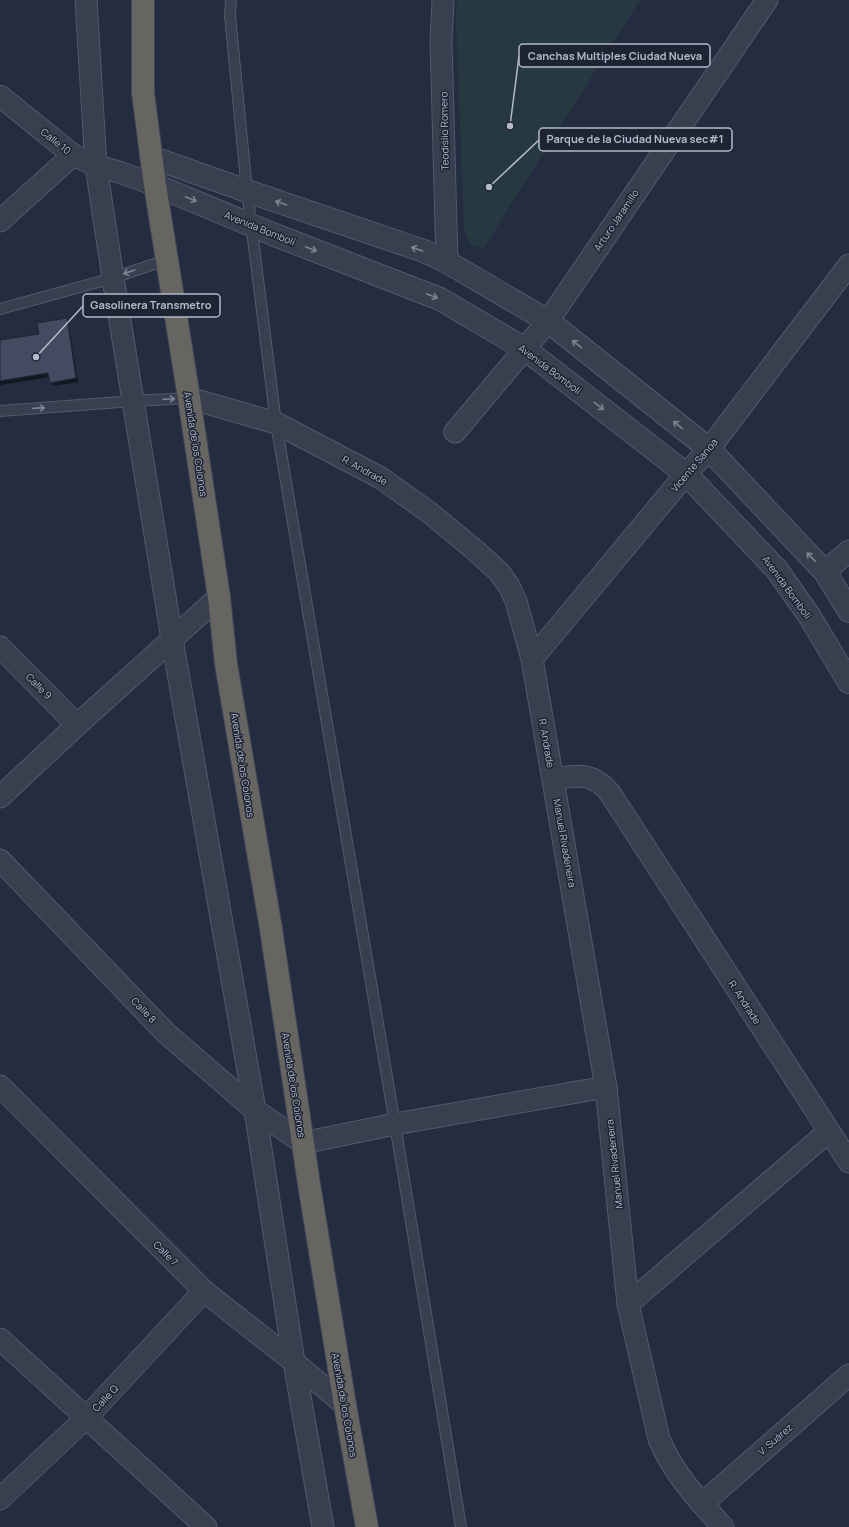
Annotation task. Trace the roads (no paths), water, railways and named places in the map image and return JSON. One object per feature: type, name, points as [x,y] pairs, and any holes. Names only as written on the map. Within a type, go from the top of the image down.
[{"type":"highway","name":"Avenida de los Colonos","points":[[143,0],[143,93],[166,260],[189,398],[219,597],[226,664],[270,929],[345,1405],[367,1527]]},
{"type":"street","points":[[86,0],[96,166],[113,278],[172,639],[255,1110],[294,1362],[323,1527]]},
{"type":"street","name":"Teodislio Romero","points":[[443,0],[442,41],[447,262]]},
{"type":"street","name":"Arturo Jaramillo","points":[[455,432],[548,321],[767,0]]},
{"type":"street","name":"Calle 10","points":[[0,96],[73,155],[96,166],[155,184]]},
{"type":"street","points":[[0,221],[73,155]]},
{"type":"street","points":[[119,172],[151,156],[247,191],[424,251],[447,262],[548,321],[709,449],[825,572],[849,611]]},
{"type":"street","name":"Avenida Bombolí","points":[[155,184],[440,299],[525,349],[686,474],[777,570],[810,617],[849,682]]},
{"type":"street","name":"Vicente Sanoa","points":[[532,659],[686,474],[709,449],[849,265]]},
{"type":"street","name":"R. Andrade","points":[[189,398],[276,423],[381,478],[430,513],[499,572],[509,586],[516,601],[532,659],[554,779],[580,775],[588,777],[604,786],[610,793],[828,1132],[849,1162]]},
{"type":"street","points":[[825,572],[849,551]]},
{"type":"street","points":[[0,797],[77,725],[219,597]]},
{"type":"street","name":"Calle 9","points":[[0,647],[77,725]]},
{"type":"street","name":"Manuel Rivadeneira","points":[[554,779],[606,1087],[628,1304],[659,1440],[666,1457],[677,1474],[722,1527]]},
{"type":"street","name":"Calle 8","points":[[0,860],[166,1033],[255,1110],[303,1143]]},
{"type":"street","name":"Calle 7","points":[[0,1086],[204,1291],[294,1362],[345,1405]]},
{"type":"street","points":[[303,1143],[395,1124],[606,1087]]},
{"type":"street","points":[[628,1304],[828,1132]]},
{"type":"street","name":"Calle Q","points":[[0,1499],[86,1418],[204,1291]]},
{"type":"street","points":[[0,1339],[206,1527]]},
{"type":"street","name":"V. Suárez","points":[[702,1504],[849,1375]]},
{"type":"lane","points":[[231,0],[230,16],[247,191],[276,423],[395,1124],[461,1527]]},
{"type":"lane","points":[[0,309],[113,278],[166,260]]},
{"type":"lane","points":[[0,411],[189,398]]},
{"type":"place","name":"Canchas Multiples Ciudad Nueva","points":[[510,126]]},
{"type":"place","name":"Parque de la Ciudad Nueva sec#1","points":[[489,187]]},
{"type":"place","name":"Gasolinera Transmetro","points":[[36,357]]}]
